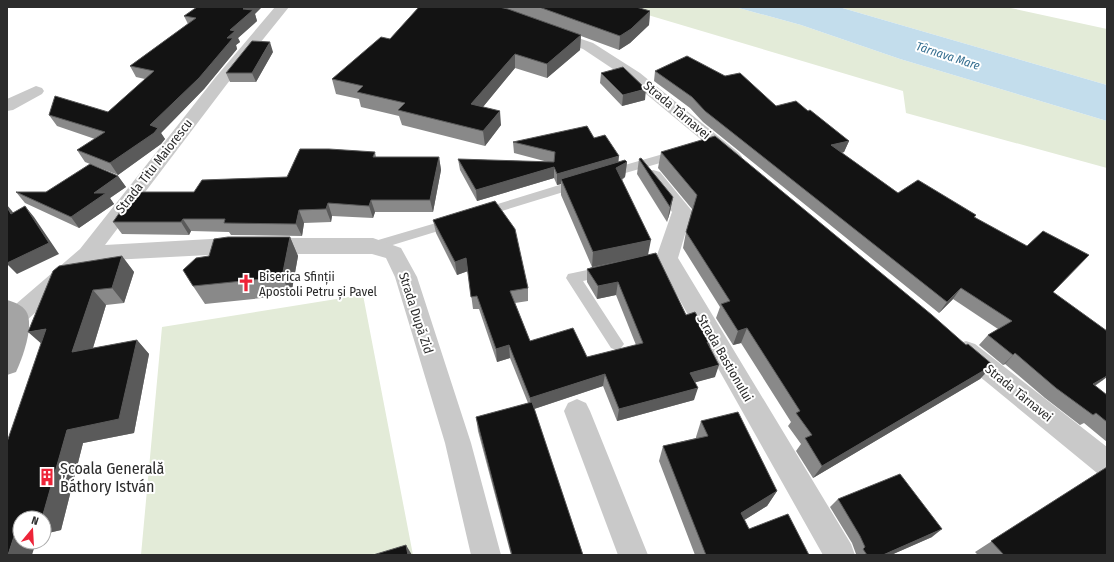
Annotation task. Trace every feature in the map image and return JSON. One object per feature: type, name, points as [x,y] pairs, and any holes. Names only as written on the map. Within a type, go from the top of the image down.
[{"type":"main road","points":[[7,365],[16,341],[12,312]]},
{"type":"street","name":"Strada Titu Maiorescu","points":[[12,312],[87,254],[207,98],[282,7]]},
{"type":"street","name":"Strada Târnavei","points":[[532,25],[588,46],[634,76],[707,144],[745,167]]},
{"type":"street","points":[[7,106],[36,91]]},
{"type":"street","name":"Strada Bastionului","points":[[642,164],[682,211],[659,260],[840,555]]},
{"type":"street","name":"Strada După Zid","points":[[87,254],[228,246],[373,246],[394,253],[406,277],[458,443],[486,555]]},
{"type":"street","name":"Strada Târnavei","points":[[951,338],[1018,394],[1107,464]]},
{"type":"street","points":[[577,411],[633,555]]},
{"type":"lane","points":[[373,246],[686,151]]},
{"type":"lane","points":[[616,269],[573,278],[616,344]]},
{"type":"green space","points":[[621,7],[735,7],[801,25],[900,59],[1107,121],[1107,168],[906,113],[903,91]]},
{"type":"green space","points":[[839,7],[1006,7],[1107,29],[1107,85]]},
{"type":"green space","points":[[361,292],[363,295],[413,555],[141,555],[162,327],[355,296]]},
{"type":"water","name":"Târnava Mare","points":[[735,7],[839,7],[1107,85],[1107,121],[900,59],[801,25]]},
{"type":"building","points":[[197,7],[246,7],[243,9],[253,10],[230,30],[235,31],[227,38],[233,38],[199,78],[150,125],[158,128],[154,133],[110,163],[77,150],[105,132],[49,115],[55,96],[108,112],[154,71],[130,66],[196,18],[184,16]]},
{"type":"building","points":[[419,7],[499,7],[581,35],[547,64],[515,54],[471,104],[500,111],[483,131],[398,110],[405,103],[357,92],[363,86],[332,79],[381,37],[390,39]]},
{"type":"building","points":[[539,7],[636,7],[650,11],[631,29],[620,36]]},
{"type":"building","points":[[252,41],[270,42],[252,73],[226,73]]},
{"type":"building","points":[[687,56],[725,76],[740,73],[776,106],[796,101],[808,111],[810,110],[849,141],[831,145],[898,193],[918,180],[976,215],[974,217],[1027,246],[1043,231],[1089,255],[1053,292],[1107,331],[1107,376],[1093,384],[1107,395],[1107,422],[1096,413],[1093,415],[1056,388],[1015,353],[1013,355],[988,335],[1012,321],[961,288],[947,302],[705,111],[692,97],[655,71]]},
{"type":"building","points":[[623,67],[646,89],[623,95],[601,73]]},
{"type":"building","points":[[587,126],[594,138],[605,135],[619,156],[557,174],[554,167],[476,190],[458,159],[554,162],[555,152],[513,142]]},
{"type":"building","points":[[715,136],[932,315],[966,345],[968,344],[993,365],[822,466],[805,438],[812,435],[796,413],[800,411],[747,328],[738,331],[721,304],[730,301],[686,232],[697,195],[661,152]]},
{"type":"building","points":[[300,149],[375,152],[373,157],[439,157],[430,200],[371,200],[369,206],[328,203],[326,209],[299,210],[296,224],[224,223],[225,219],[183,219],[181,222],[113,222],[134,192],[194,192],[202,180],[287,177]]},
{"type":"building","points":[[641,158],[673,197],[670,207],[639,159]]},
{"type":"building","points":[[625,160],[627,162],[616,168],[651,240],[593,252],[561,179]]},
{"type":"building","points":[[90,164],[118,176],[94,193],[106,193],[71,217],[16,192],[46,192]]},
{"type":"building","points":[[495,201],[515,229],[528,288],[510,291],[530,341],[573,328],[587,357],[643,343],[618,282],[598,286],[587,269],[656,253],[686,315],[695,312],[712,341],[707,342],[719,365],[690,373],[698,388],[619,409],[605,374],[530,398],[509,345],[496,349],[477,296],[471,297],[466,258],[455,262],[433,220]]},
{"type":"building","points":[[25,206],[49,243],[7,263],[7,207],[11,214]]},
{"type":"building","points":[[228,237],[290,237],[282,277],[193,286],[183,270],[196,258],[209,256],[214,239]]},
{"type":"building","points":[[122,256],[112,288],[93,290],[72,352],[137,340],[119,419],[67,430],[44,510],[12,510],[12,543],[7,555],[7,442],[46,329],[28,332],[53,271],[59,266]]},
{"type":"building","points":[[532,402],[583,555],[512,555],[476,417]]},
{"type":"building","points":[[738,412],[777,491],[741,513],[749,529],[788,514],[809,555],[706,555],[663,446],[708,436],[701,421]]},
{"type":"building","points":[[1107,467],[1107,555],[1004,555],[991,541]]},
{"type":"building","points":[[900,474],[942,529],[883,555],[867,555],[863,549],[865,547],[860,536],[838,499]]},
{"type":"building","points":[[406,545],[408,555],[373,555]]},
{"type":"place","name":"Biserica Sfinții Apostoli Petru și Pavel","points":[[246,283]]},
{"type":"place","name":"Școala Generală Báthory István","points":[[47,477]]}]
